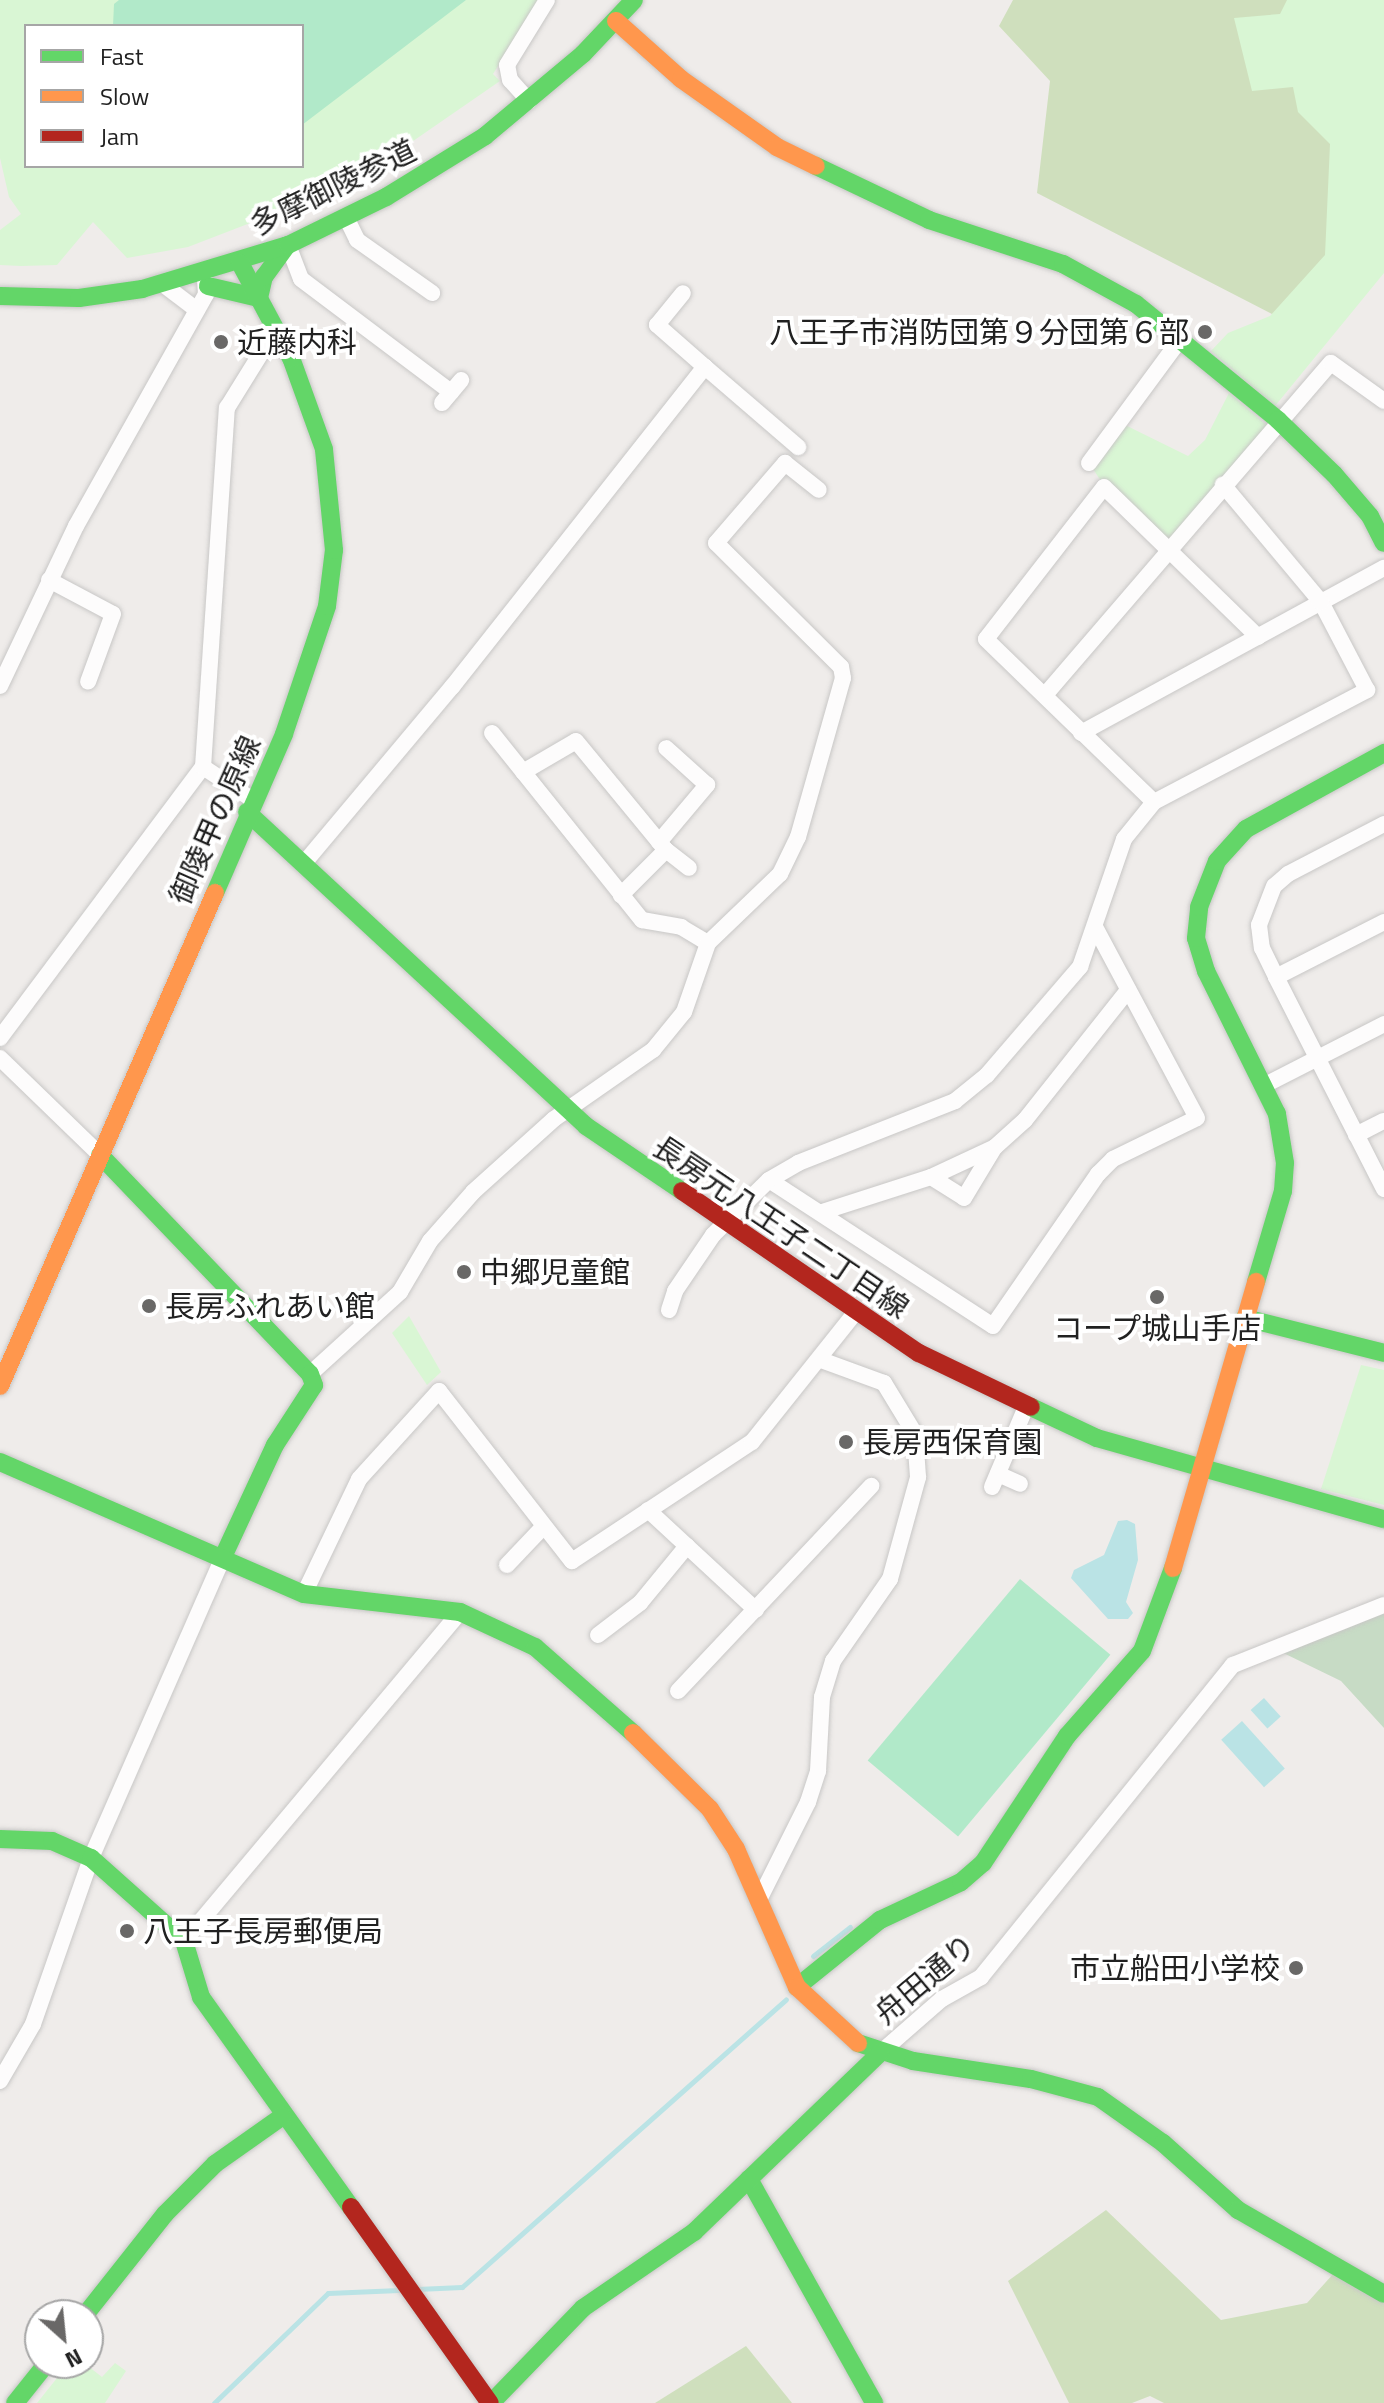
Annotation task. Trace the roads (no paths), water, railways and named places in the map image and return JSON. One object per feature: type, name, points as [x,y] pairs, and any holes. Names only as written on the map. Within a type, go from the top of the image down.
[{"type":"street","points":[[529,101],[510,80],[507,65],[547,0]]},
{"type":"street","name":"多摩御陵参道","points":[[0,296],[79,298],[205,280],[288,245],[441,165],[529,101],[616,21],[634,0]]},
{"type":"street","points":[[616,21],[681,79],[777,147],[929,220],[1063,264],[1136,304],[1278,420],[1334,474],[1370,516],[1384,543]]},
{"type":"street","points":[[346,217],[357,240],[432,293]]},
{"type":"street","points":[[0,686],[49,580],[197,310],[205,280],[259,298],[264,277],[288,245]]},
{"type":"street","points":[[288,245],[301,279],[451,392]]},
{"type":"street","name":"御陵甲の原線","points":[[0,1386],[313,659],[334,550],[330,488],[316,418],[276,329],[240,263]]},
{"type":"street","points":[[164,285],[197,310]]},
{"type":"street","points":[[683,293],[657,325],[798,447]]},
{"type":"street","points":[[0,1038],[203,767],[227,408],[276,329]]},
{"type":"street","points":[[1089,463],[1181,338]]},
{"type":"street","points":[[1045,695],[1278,420],[1331,363],[1384,401]]},
{"type":"street","points":[[305,862],[452,687],[705,367]]},
{"type":"street","points":[[310,1374],[400,1292],[430,1241],[473,1192],[568,1111],[653,1050],[684,1012],[708,943],[780,874],[798,837],[843,678],[841,667],[716,543],[785,463],[819,490]]},
{"type":"street","points":[[669,1310],[675,1291],[724,1223],[769,1180],[798,1163],[955,1101],[987,1075],[1080,967],[1124,839],[1154,802],[1367,690],[1321,602],[1223,485]]},
{"type":"street","points":[[1154,802],[986,639],[1104,487],[1171,547],[1258,637]]},
{"type":"street","points":[[1081,733],[1384,568]]},
{"type":"street","points":[[49,580],[113,614],[88,682]]},
{"type":"street","points":[[492,733],[642,920],[681,927],[708,943]]},
{"type":"street","points":[[523,772],[576,741],[662,846],[689,868]]},
{"type":"street","points":[[621,895],[707,785],[666,748]]},
{"type":"street","points":[[797,1987],[880,1920],[961,1882],[992,1852],[1067,1736],[1142,1651],[1164,1597],[1284,1177],[1285,1140],[1263,1086],[1206,971],[1196,938],[1199,907],[1217,861],[1246,829],[1384,753]]},
{"type":"street","points":[[203,767],[250,806]]},
{"type":"street","name":"長房元八王子二丁目線","points":[[250,806],[568,1111],[855,1313],[919,1353],[1026,1407],[1097,1438],[1384,1519]]},
{"type":"street","points":[[1384,824],[1274,886],[1264,906],[1259,935],[1276,977],[1384,1189]]},
{"type":"street","points":[[1276,977],[1384,922]]},
{"type":"street","points":[[769,1180],[993,1326],[1098,1174],[1113,1159],[1197,1118],[1095,927]]},
{"type":"street","points":[[931,1177],[964,1198],[995,1147],[1025,1120],[1128,990]]},
{"type":"street","points":[[1263,1086],[1384,1024]]},
{"type":"street","points":[[0,1058],[100,1155],[310,1374],[314,1385],[275,1445],[223,1557],[91,1858],[33,2024],[0,2081]]},
{"type":"street","points":[[1356,1135],[1384,1121]]},
{"type":"street","points":[[822,1212],[931,1177],[995,1147]]},
{"type":"street","points":[[304,1594],[359,1479],[439,1391],[542,1528],[572,1561],[752,1442],[821,1360],[855,1313]]},
{"type":"street","points":[[1245,1318],[1384,1353]]},
{"type":"street","points":[[759,1900],[812,1791],[818,1771],[822,1697],[833,1661],[890,1579],[918,1477],[915,1434],[884,1383],[821,1360]]},
{"type":"street","points":[[1020,1484],[995,1480],[1026,1407]]},
{"type":"street","points":[[0,1462],[304,1594],[460,1612],[535,1647],[678,1772],[736,1849],[797,1987],[852,2041],[880,2053],[1031,2079],[1098,2097],[1163,2143],[1238,2210],[1384,2294]]},
{"type":"street","points":[[678,1691],[871,1486]]},
{"type":"street","points":[[648,1510],[756,1610]]},
{"type":"street","points":[[507,1565],[542,1528]]},
{"type":"street","points":[[598,1635],[640,1603],[687,1546]]},
{"type":"street","name":"舟田通り","points":[[491,2403],[583,2308],[664,2256],[880,2053],[942,1999],[981,1977],[1233,1665],[1384,1605]]},
{"type":"street","points":[[184,1941],[460,1612]]},
{"type":"street","points":[[0,1839],[52,1841],[91,1858],[184,1941],[201,1997],[283,2116],[491,2403]]},
{"type":"street","points":[[98,2299],[165,2214],[215,2164],[283,2116]]},
{"type":"street","points":[[749,2179],[874,2403]]},
{"type":"street","points":[[15,2403],[34,2379]]},
{"type":"water","points":[[1127,1520],[1135,1524],[1138,1560],[1126,1602],[1133,1613],[1128,1619],[1108,1619],[1071,1578],[1074,1570],[1104,1555],[1118,1521]]},
{"type":"water","points":[[1264,1698],[1281,1717],[1267,1729],[1251,1710]]},
{"type":"water","points":[[1242,1721],[1285,1769],[1264,1787],[1221,1740]]},
{"type":"waterway","points":[[813,1956],[850,1927]]},
{"type":"waterway","points":[[417,2289],[462,2287],[786,1999]]},
{"type":"waterway","points":[[214,2403],[328,2293],[399,2290]]},
{"type":"place","name":"八王子市消防団第９分団第６部","points":[[1205,332]]},
{"type":"place","name":"近藤内科","points":[[221,342]]},
{"type":"place","name":"中郷児童館","points":[[464,1272]]},
{"type":"place","name":"コープ城山手店","points":[[1157,1297]]},
{"type":"place","name":"長房ふれあい館","points":[[149,1306]]},
{"type":"place","name":"長房西保育園","points":[[846,1442]]},
{"type":"place","name":"八王子長房郵便局","points":[[127,1931]]},
{"type":"place","name":"市立船田小学校","points":[[1296,1968]]}]
